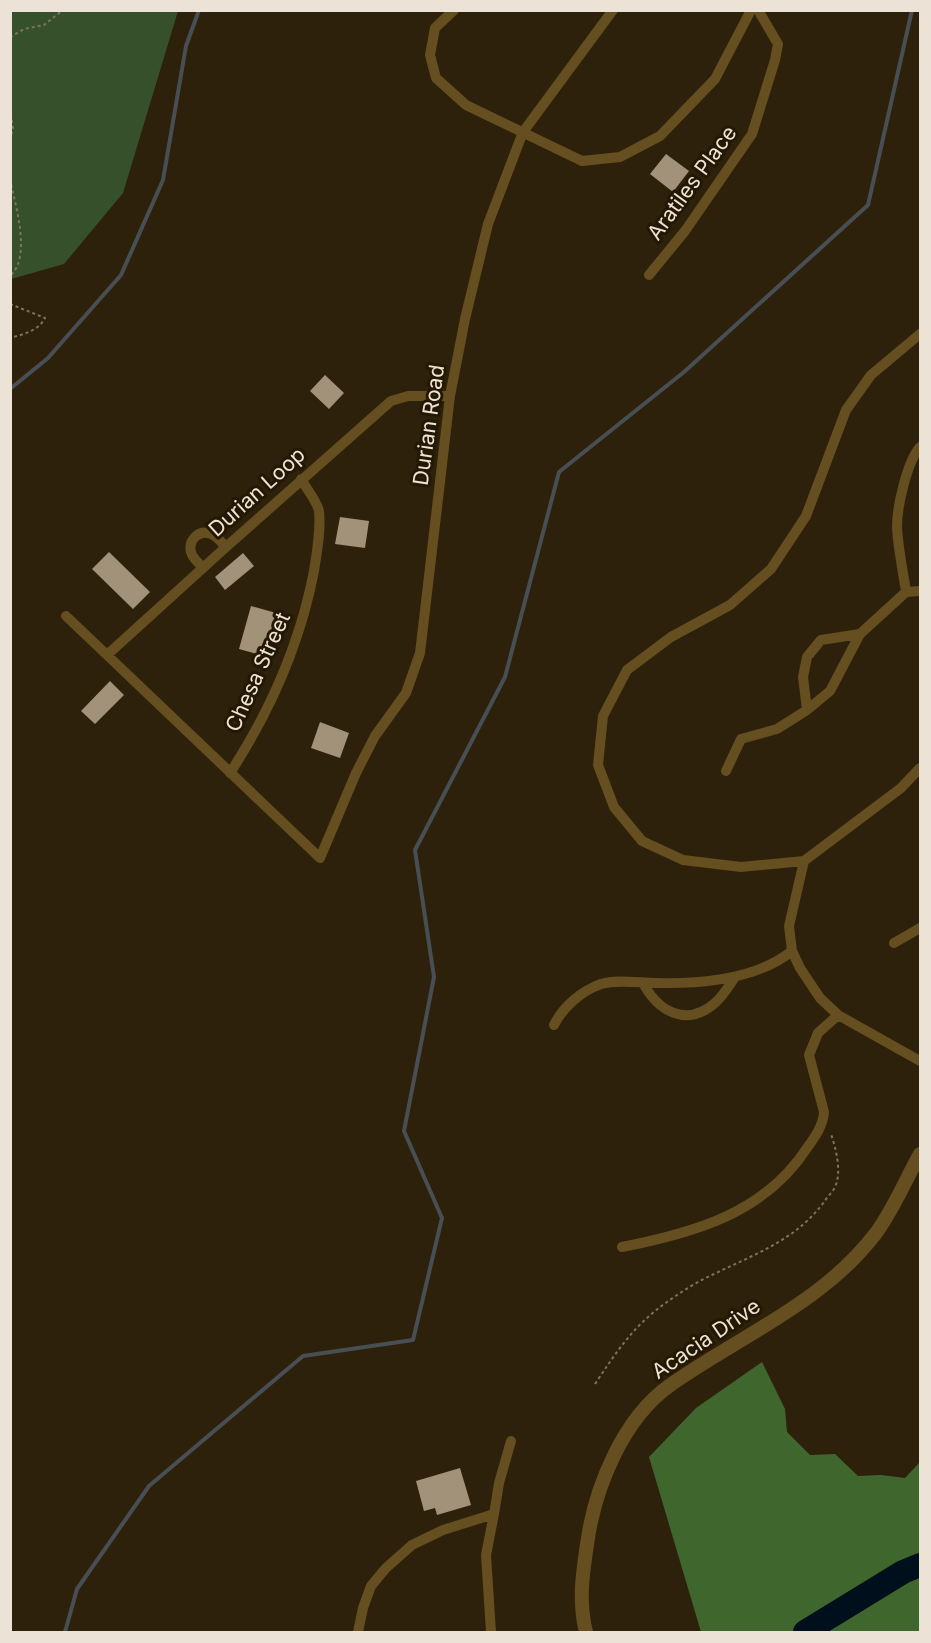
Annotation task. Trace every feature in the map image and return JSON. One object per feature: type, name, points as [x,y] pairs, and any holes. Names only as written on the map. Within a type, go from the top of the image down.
[{"type":"street","points":[[454,10],[435,28],[430,55],[436,78],[466,105],[582,161],[620,157],[660,136],[715,79],[751,10]]},
{"type":"street","name":"Durian Road","points":[[230,773],[320,858],[356,773],[375,736],[406,693],[420,653],[450,396],[465,319],[488,224],[523,132],[613,10]]},
{"type":"street","name":"Aratiles Place","points":[[649,275],[685,231],[752,134],[778,44],[758,10]]},
{"type":"street","points":[[921,334],[871,375],[846,410],[806,516],[771,569],[730,605],[671,637],[627,670],[603,716],[598,765],[614,807],[642,841],[683,860],[741,867],[804,861],[901,788],[921,768]]},
{"type":"street","name":"Durian Loop","points":[[107,655],[301,479],[391,401],[408,396],[450,396]]},
{"type":"street","points":[[906,592],[897,526],[904,486],[914,454],[921,447]]},
{"type":"street","name":"Chesa Street","points":[[230,773],[269,707],[292,654],[307,609],[317,550],[319,509],[301,479]]},
{"type":"street","points":[[203,568],[192,556],[190,550],[193,539],[198,535],[210,533],[226,547]]},
{"type":"street","points":[[807,710],[803,677],[807,657],[821,640],[860,634],[872,626],[891,603],[906,592],[921,591]]},
{"type":"street","points":[[66,616],[230,773]]},
{"type":"street","points":[[726,771],[741,739],[777,729],[807,710],[830,691],[860,634]]},
{"type":"street","points":[[804,861],[789,926],[792,951],[800,968],[820,998],[838,1015],[921,1061]]},
{"type":"street","points":[[894,943],[921,927]]},
{"type":"street","points":[[554,1025],[559,1014],[571,1002],[601,984],[696,983],[735,977],[782,959],[792,951]]},
{"type":"street","points":[[643,983],[651,998],[659,1005],[670,1012],[688,1016],[715,1003],[735,977]]},
{"type":"street","points":[[622,1247],[679,1235],[731,1215],[774,1185],[797,1163],[824,1121],[824,1112],[810,1055],[818,1033],[838,1015]]},
{"type":"street","name":"Acacia Drive","points":[[586,1632],[583,1620],[581,1581],[590,1522],[605,1474],[632,1423],[667,1387],[818,1291],[854,1258],[877,1232],[921,1154]]},
{"type":"street","points":[[491,1632],[486,1555],[499,1483],[511,1441]]},
{"type":"street","points":[[358,1632],[371,1586],[403,1552],[442,1530],[494,1514]]},
{"type":"path","points":[[10,37],[24,29],[44,26],[63,10]]},
{"type":"path","points":[[10,108],[13,128],[10,140]]},
{"type":"path","points":[[10,179],[22,255],[15,272],[10,276]]},
{"type":"path","points":[[10,304],[45,318],[41,325],[27,334],[10,338]]},
{"type":"path","points":[[595,1384],[642,1320],[669,1300],[712,1274],[756,1255],[792,1234],[816,1212],[835,1187],[839,1172],[832,1135],[824,1121]]},
{"type":"green space","points":[[11,10],[178,11],[123,193],[64,264],[11,279]]},
{"type":"green space","points":[[762,1362],[785,1409],[787,1432],[810,1455],[835,1454],[858,1476],[881,1475],[905,1478],[920,1462],[920,1632],[701,1632],[649,1457],[696,1408]]},
{"type":"building","points":[[666,154],[689,171],[673,192],[650,174]]},
{"type":"building","points":[[325,375],[344,393],[329,409],[310,391]]},
{"type":"building","points":[[340,517],[369,521],[365,548],[335,544]]},
{"type":"building","points":[[109,552],[150,592],[133,609],[92,569]]},
{"type":"building","points":[[243,553],[254,566],[225,590],[215,577]]},
{"type":"building","points":[[251,606],[276,613],[264,656],[239,649]]},
{"type":"building","points":[[110,681],[124,695],[95,724],[81,711]]},
{"type":"building","points":[[320,722],[349,733],[340,758],[311,748]]},
{"type":"building","points":[[460,1468],[471,1505],[437,1515],[435,1508],[424,1511],[416,1481]]},
{"type":"waterway","points":[[10,389],[48,358],[121,275],[163,180],[186,46],[199,10]]},
{"type":"waterway","points":[[65,1632],[77,1589],[149,1486],[303,1356],[413,1340],[442,1218],[404,1131],[434,977],[415,850],[505,677],[559,472],[684,372],[868,205],[912,10]]},
{"type":"waterway","points":[[805,1632],[903,1572],[920,1565]]}]
